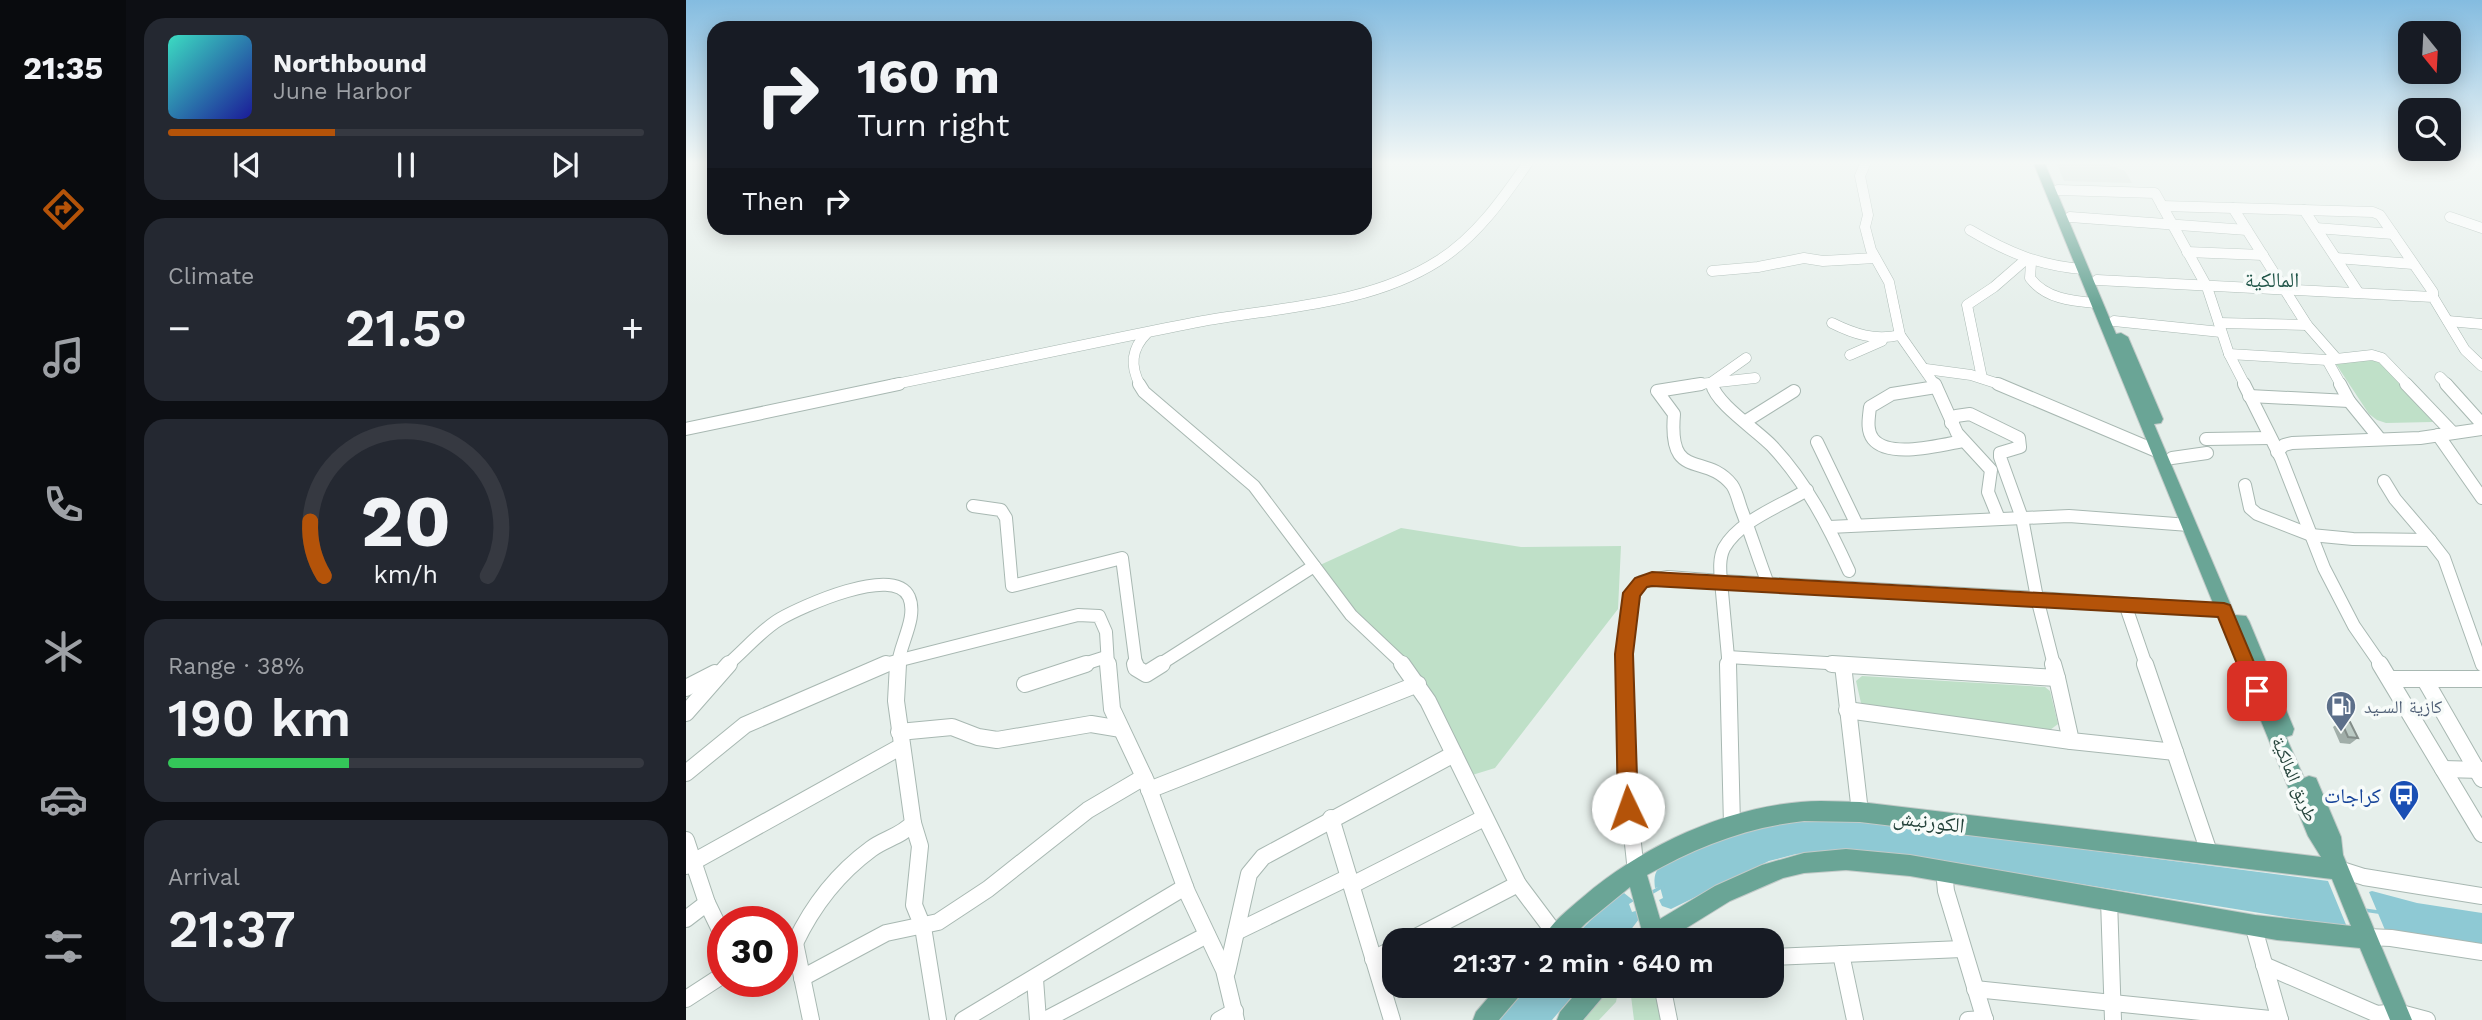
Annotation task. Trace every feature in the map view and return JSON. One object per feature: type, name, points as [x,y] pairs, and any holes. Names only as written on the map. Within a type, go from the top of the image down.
[{"type":"main road","name":"طريق المالكية","points":[[2065,212],[2114,321],[2131,373]]},
{"type":"main road","name":"طريق المالكية","points":[[2072,228],[2096,303],[2131,373],[2294,763],[2318,836],[2339,869],[2399,1016]]},
{"type":"main road","name":"طريق المالكية","points":[[2165,455],[2197,535]]},
{"type":"main road","name":"الكورنيش","points":[[1566,928],[1599,898],[1638,877],[1667,852],[1732,825],[1799,811],[1860,812],[2339,869]]},
{"type":"main road","points":[[1661,928],[1729,891],[1791,866],[1851,860],[1944,871],[2333,937],[2365,932]]},
{"type":"main road","points":[[1638,877],[1651,928]]},
{"type":"main road","points":[[1484,1020],[1503,998]]},
{"type":"main road","points":[[1568,1020],[1587,998]]},
{"type":"street","points":[[686,429],[1148,333],[1315,302],[1410,276],[1439,261],[1473,235],[1494,212]]},
{"type":"street","points":[[1867,212],[1865,227],[1875,258],[1889,282],[1894,336],[1926,369],[1951,423],[1963,441],[1991,470],[1988,492],[1999,519]]},
{"type":"street","points":[[2165,212],[2207,287],[2229,354],[2277,452],[2311,535],[2354,626],[2391,679],[2443,769],[2476,816],[2482,834]]},
{"type":"street","points":[[2235,212],[2306,326],[2332,359],[2349,401],[2380,439]]},
{"type":"street","points":[[2305,212],[2358,292]]},
{"type":"street","points":[[2359,212],[2380,215],[2433,292],[2433,297],[2465,350],[2482,366]]},
{"type":"street","points":[[2449,217],[2482,228]]},
{"type":"street","points":[[2072,228],[2173,225],[2247,230]]},
{"type":"street","points":[[2316,228],[2393,234]]},
{"type":"street","points":[[1970,230],[2028,262],[2083,269]]},
{"type":"street","points":[[2188,252],[2263,255]]},
{"type":"street","points":[[1712,271],[1758,267],[1804,258],[1823,261],[1875,258]]},
{"type":"street","points":[[2336,258],[2413,264]]},
{"type":"street","points":[[2028,262],[2030,278],[2034,284],[2061,298],[2096,303]]},
{"type":"street","points":[[1982,378],[1967,305],[2028,262]]},
{"type":"street","points":[[2097,280],[2207,287],[2283,287],[2433,297]]},
{"type":"street","points":[[2114,321],[2220,327],[2306,326]]},
{"type":"street","points":[[2448,321],[2482,324]]},
{"type":"street","points":[[1832,323],[1862,336],[1894,336]]},
{"type":"street","points":[[1148,333],[1133,348],[1136,376],[1144,392],[1254,486],[1351,615],[1402,661],[1418,684],[1518,884],[1548,928]]},
{"type":"street","points":[[1850,355],[1894,336]]},
{"type":"street","points":[[2229,354],[2332,359],[2372,355],[2382,358],[2453,433]]},
{"type":"street","points":[[1712,382],[1746,358]]},
{"type":"street","points":[[1926,369],[1982,378],[2165,455],[2207,453]]},
{"type":"street","points":[[2277,452],[2284,445],[2292,443],[2438,435],[2482,427],[2440,377]]},
{"type":"street","points":[[1755,379],[1712,382],[1657,391],[1674,414],[1672,438],[1678,454],[1689,464],[1715,472],[1730,483],[1738,497],[1768,584]]},
{"type":"street","points":[[1712,382],[1711,386],[1716,394],[1784,460],[1807,490],[1829,527],[1849,571]]},
{"type":"street","points":[[1936,387],[1892,394],[1870,407],[1866,424],[1874,441],[1884,448],[1928,448],[1963,441]]},
{"type":"street","points":[[1746,421],[1794,391]]},
{"type":"street","points":[[2249,396],[2349,401]]},
{"type":"street","points":[[1951,423],[1956,416],[1970,414],[2019,438],[2020,447],[2000,453],[2022,518],[2037,598],[2071,741]]},
{"type":"street","points":[[2438,435],[2482,498]]},
{"type":"street","points":[[2206,439],[2270,438]]},
{"type":"street","points":[[1817,442],[1857,526]]},
{"type":"street","points":[[2384,481],[2395,499],[2444,558],[2482,666]]},
{"type":"street","points":[[2245,485],[2250,508],[2257,514],[2311,535],[2353,539],[2430,540]]},
{"type":"street","points":[[1732,825],[1728,657],[1721,581],[1723,551],[1747,526],[1807,490]]},
{"type":"street","points":[[972,506],[1000,510],[1006,518],[1012,586],[1122,558],[1136,668],[1146,674],[1314,566]]},
{"type":"street","points":[[1829,527],[2069,516],[2197,535]]},
{"type":"street","points":[[1638,877],[1629,828],[1624,654],[1632,593],[1641,582],[1658,578],[1721,581],[2230,611]]},
{"type":"street","points":[[686,713],[722,670],[778,621],[825,596],[870,585],[895,586],[909,597],[910,620],[898,659],[895,701],[913,823],[920,845],[914,905],[923,927],[938,1020]]},
{"type":"street","points":[[2124,604],[2210,855]]},
{"type":"street","points":[[686,773],[745,725],[800,702],[840,681],[898,659],[1011,634],[1078,615],[1099,617],[1105,626],[1109,698],[1147,783],[1185,887],[1227,972]]},
{"type":"street","points":[[1025,684],[1107,657]]},
{"type":"street","points":[[1728,657],[2057,678]]},
{"type":"street","points":[[1843,665],[1860,812]]},
{"type":"street","points":[[686,688],[722,670]]},
{"type":"street","points":[[2391,679],[2482,679]]},
{"type":"street","points":[[2425,680],[2480,773]]},
{"type":"street","points":[[802,978],[886,933],[938,922],[979,895],[1087,810],[1147,783],[1418,684]]},
{"type":"street","points":[[1847,710],[1882,717],[2175,752]]},
{"type":"street","points":[[690,864],[901,739],[952,727],[978,737],[997,740],[1091,724],[1121,729]]},
{"type":"street","points":[[1230,1017],[1227,972],[1246,883],[1254,865],[1271,851],[1454,754]]},
{"type":"street","points":[[2443,769],[2480,773]]},
{"type":"street","points":[[1331,818],[1392,1020]]},
{"type":"street","points":[[1236,932],[1484,818]]},
{"type":"street","points":[[798,931],[836,880],[871,848],[907,830],[913,823]]},
{"type":"street","points":[[686,840],[690,864],[708,906]]},
{"type":"street","points":[[2339,869],[2364,877],[2482,896]]},
{"type":"street","points":[[1944,871],[1946,891],[1985,1020],[1968,1020]]},
{"type":"street","points":[[1433,928],[1518,884]]},
{"type":"street","points":[[963,1020],[1185,887]]},
{"type":"street","points":[[2109,900],[2114,1012]]},
{"type":"street","points":[[686,919],[707,903]]},
{"type":"street","points":[[1975,989],[2114,1012],[2280,1020],[2253,925]]},
{"type":"street","points":[[2365,932],[2482,952]]},
{"type":"street","points":[[1045,1020],[1207,935]]},
{"type":"street","points":[[1784,957],[1962,949]]},
{"type":"street","points":[[1373,959],[1382,954]]},
{"type":"street","points":[[1841,954],[1854,1020]]},
{"type":"street","points":[[2264,965],[2377,1014],[2427,1020]]},
{"type":"street","points":[[798,968],[810,1019]]},
{"type":"street","points":[[1035,979],[1038,1020]]},
{"type":"street","points":[[686,999],[707,985]]},
{"type":"street","points":[[1665,998],[1669,1020]]},
{"type":"green space","points":[[2372,359],[2381,364],[2435,419],[2432,422],[2386,423],[2369,414],[2336,364],[2341,361]]},
{"type":"green space","points":[[1401,528],[1521,547],[1621,546],[1618,609],[1495,768],[1469,776],[1413,666],[1354,614],[1320,565]]},
{"type":"green space","points":[[1862,676],[2045,687],[2050,691],[2058,724],[2050,730],[1868,707],[1861,703],[1856,681]]},
{"type":"green space","points":[[1598,998],[1617,998],[1599,1020],[1579,1020]]},
{"type":"green space","points":[[1631,998],[1660,998],[1663,1020],[1634,1020]]},
{"type":"water","points":[[1829,819],[1903,826],[2328,881],[2347,927],[2006,872],[1835,851],[1796,854],[1769,861],[1671,909],[1662,906],[1659,900],[1663,898],[1660,887],[1655,888],[1656,872],[1684,853],[1717,840],[1767,826],[1792,821]]},
{"type":"water","points":[[2369,892],[2417,903],[2482,913],[2482,947],[2385,930]]},
{"type":"water","points":[[1624,893],[1634,901],[1629,904],[1632,912],[1639,910],[1639,919],[1632,928],[1583,928],[1612,899]]},
{"type":"water","points":[[1518,998],[1571,998],[1552,1020],[1499,1020]]},
{"type":"building","points":[[2341,721],[2350,722],[2358,738],[2348,737]]},
{"type":"waterway","points":[[1651,893],[1663,886]]},
{"type":"waterway","points":[[2364,910],[2378,912]]},
{"type":"place","name":"كازية السـيد","points":[[2341,733]]},
{"type":"place","name":"كراجات","points":[[2404,822]]},
{"type":"district","name":"المالكية","points":[[2272,279]]},
{"type":"route","points":[[1628,808],[1624,654],[1632,593],[1641,582],[1652,579],[2224,610],[2257,691]]}]
